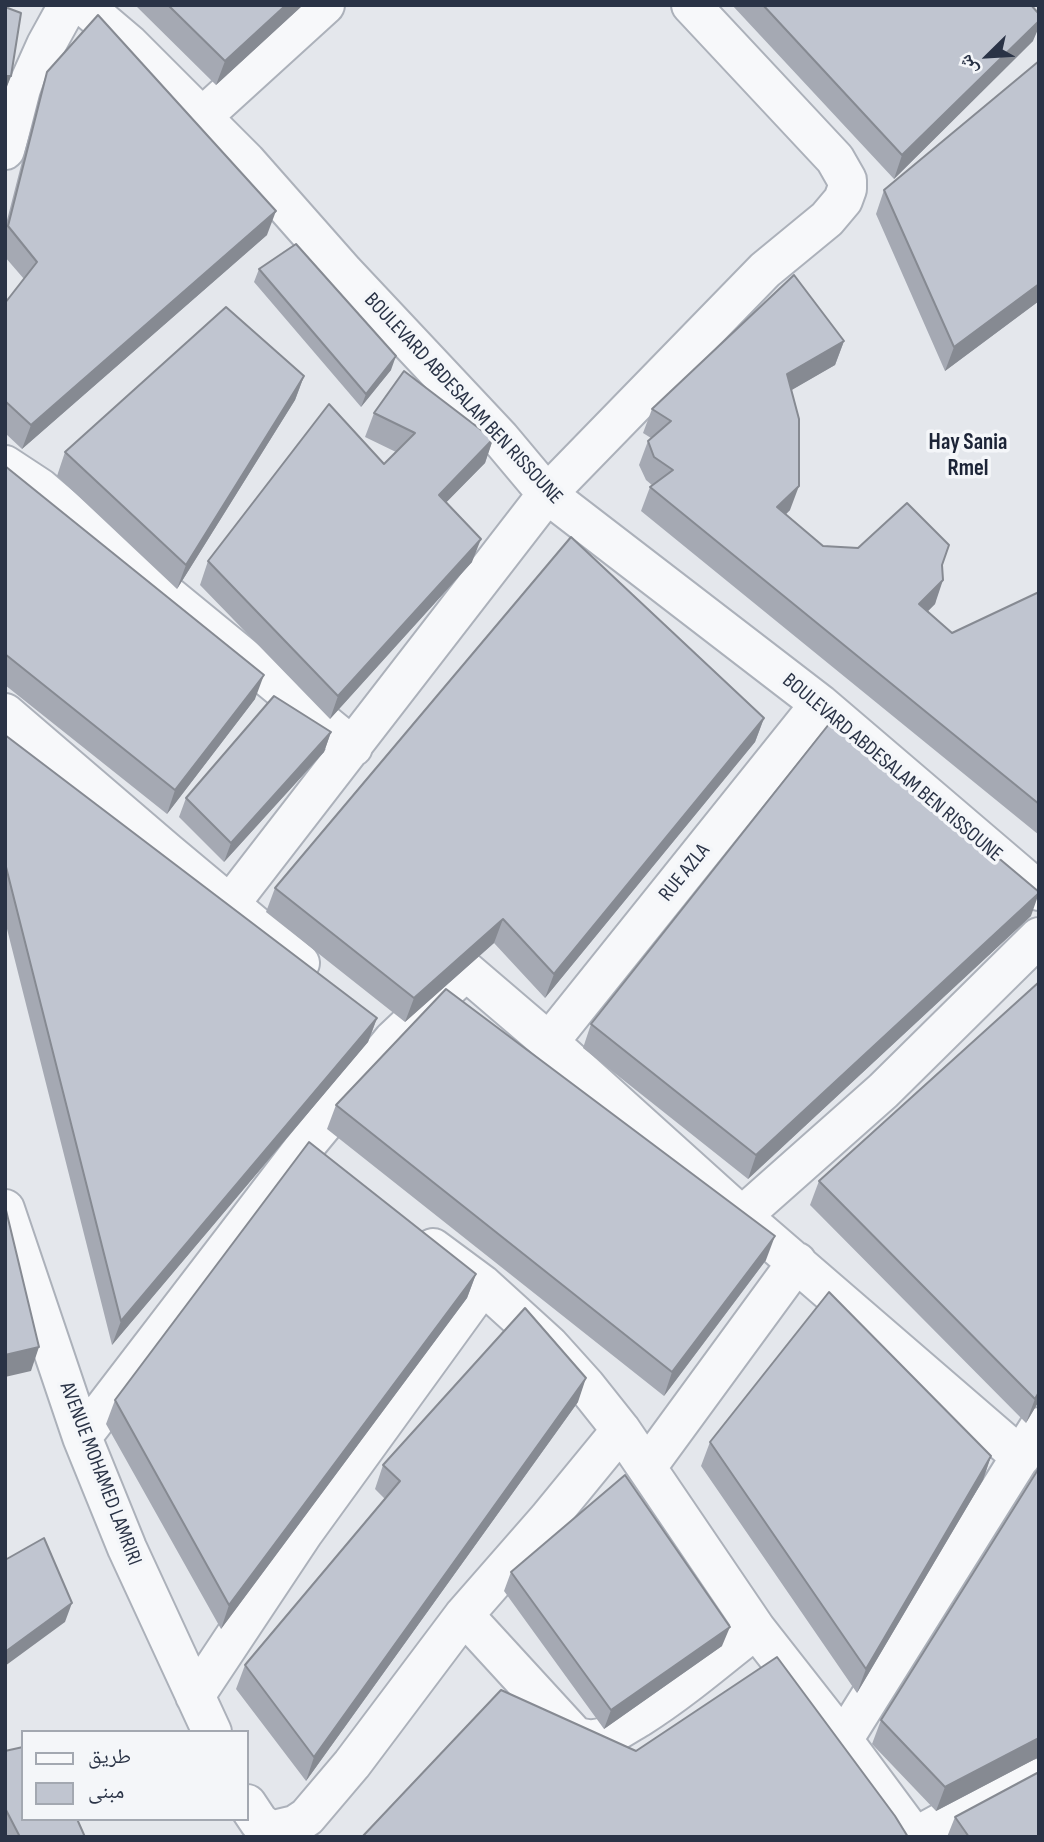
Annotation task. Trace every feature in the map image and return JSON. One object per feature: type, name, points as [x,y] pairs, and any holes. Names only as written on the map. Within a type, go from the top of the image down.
[{"type":"street","points":[[5,150],[16,111],[46,45],[68,5]]},
{"type":"street","name":"BOULEVARD ABDESALAM BEN RISSOUNE","points":[[83,5],[129,44],[246,161],[344,272],[500,438],[547,494],[820,704],[1039,891]]},
{"type":"street","points":[[202,117],[325,5]]},
{"type":"street","points":[[230,904],[547,494],[765,270],[827,219],[843,200],[847,180],[835,159],[691,5]]},
{"type":"street","points":[[5,465],[40,488],[353,747]]},
{"type":"street","name":"RUE AZLA","points":[[549,1042],[820,704]]},
{"type":"street","points":[[5,713],[322,981]]},
{"type":"street","points":[[742,1216],[883,1091],[1039,937]]},
{"type":"street","points":[[82,1437],[302,1150],[393,1040],[466,971],[797,1262],[1030,1442],[843,1740]]},
{"type":"street","points":[[363,1015],[393,1040]]},
{"type":"street","points":[[302,1150],[334,1174]]},
{"type":"street","name":"AVENUE MOHAMED LAMRIRI","points":[[5,1209],[82,1437],[127,1548],[211,1730]]},
{"type":"street","points":[[408,1230],[483,1285],[549,1345],[586,1386],[647,1467],[756,1629],[915,1837],[945,1819],[1039,1778]]},
{"type":"street","points":[[647,1467],[797,1262]]},
{"type":"street","points":[[195,1696],[304,1532],[483,1285]]},
{"type":"street","points":[[248,1807],[259,1822],[274,1830],[295,1825],[307,1817],[352,1764],[464,1615],[621,1430]]},
{"type":"street","points":[[464,1615],[575,1736],[582,1738],[608,1735],[662,1703],[756,1629]]},
{"type":"building","points":[[168,5],[286,5],[225,61]]},
{"type":"building","points":[[763,5],[1031,5],[1039,14],[1039,21],[902,155]]},
{"type":"building","points":[[5,7],[21,13],[11,76],[5,76]]},
{"type":"building","points":[[98,15],[276,211],[31,425],[5,401],[5,303],[37,262],[8,226],[47,72]]},
{"type":"building","points":[[1039,61],[1039,284],[954,347],[884,190]]},
{"type":"building","points":[[296,244],[396,356],[366,394],[259,269]]},
{"type":"building","points":[[794,275],[844,341],[787,374],[799,419],[799,486],[777,507],[823,546],[858,548],[907,503],[949,545],[942,565],[943,580],[919,604],[952,633],[1039,592],[1039,804],[650,487],[673,470],[654,457],[648,441],[671,421],[652,409]]},
{"type":"building","points":[[226,307],[304,376],[186,565],[65,452]]},
{"type":"building","points":[[404,371],[493,439],[439,495],[481,539],[338,696],[208,561],[329,404],[384,464],[415,433],[374,413]]},
{"type":"building","points":[[5,466],[264,675],[175,790],[5,654]]},
{"type":"building","points":[[571,537],[764,718],[554,974],[503,919],[414,998],[275,888]]},
{"type":"building","points":[[274,696],[331,732],[231,843],[186,798]]},
{"type":"building","points":[[833,719],[1039,893],[756,1155],[591,1024]]},
{"type":"building","points":[[5,735],[377,1018],[121,1321],[5,863]]},
{"type":"building","points":[[1039,982],[1039,1392],[1035,1399],[819,1181]]},
{"type":"building","points":[[446,989],[775,1236],[672,1372],[336,1105]]},
{"type":"building","points":[[309,1142],[476,1274],[229,1605],[115,1400]]},
{"type":"building","points":[[5,1206],[39,1347],[5,1355]]},
{"type":"building","points":[[829,1292],[991,1456],[866,1669],[710,1442]]},
{"type":"building","points":[[525,1308],[586,1378],[314,1757],[245,1665],[400,1481],[383,1465]]},
{"type":"building","points":[[1039,1468],[1039,1738],[945,1787],[881,1720]]},
{"type":"building","points":[[625,1475],[730,1627],[611,1710],[511,1572]]},
{"type":"building","points":[[44,1538],[72,1603],[5,1652],[5,1560]]},
{"type":"building","points":[[777,1657],[908,1837],[362,1837],[501,1690],[636,1751]]},
{"type":"building","points":[[21,1747],[21,1821],[78,1821],[85,1837],[20,1837],[5,1808],[5,1751]]},
{"type":"building","points":[[1039,1772],[1039,1837],[969,1837],[955,1817]]},
{"type":"district","name":"Hay Sania Rmel","points":[[968,456]]}]
